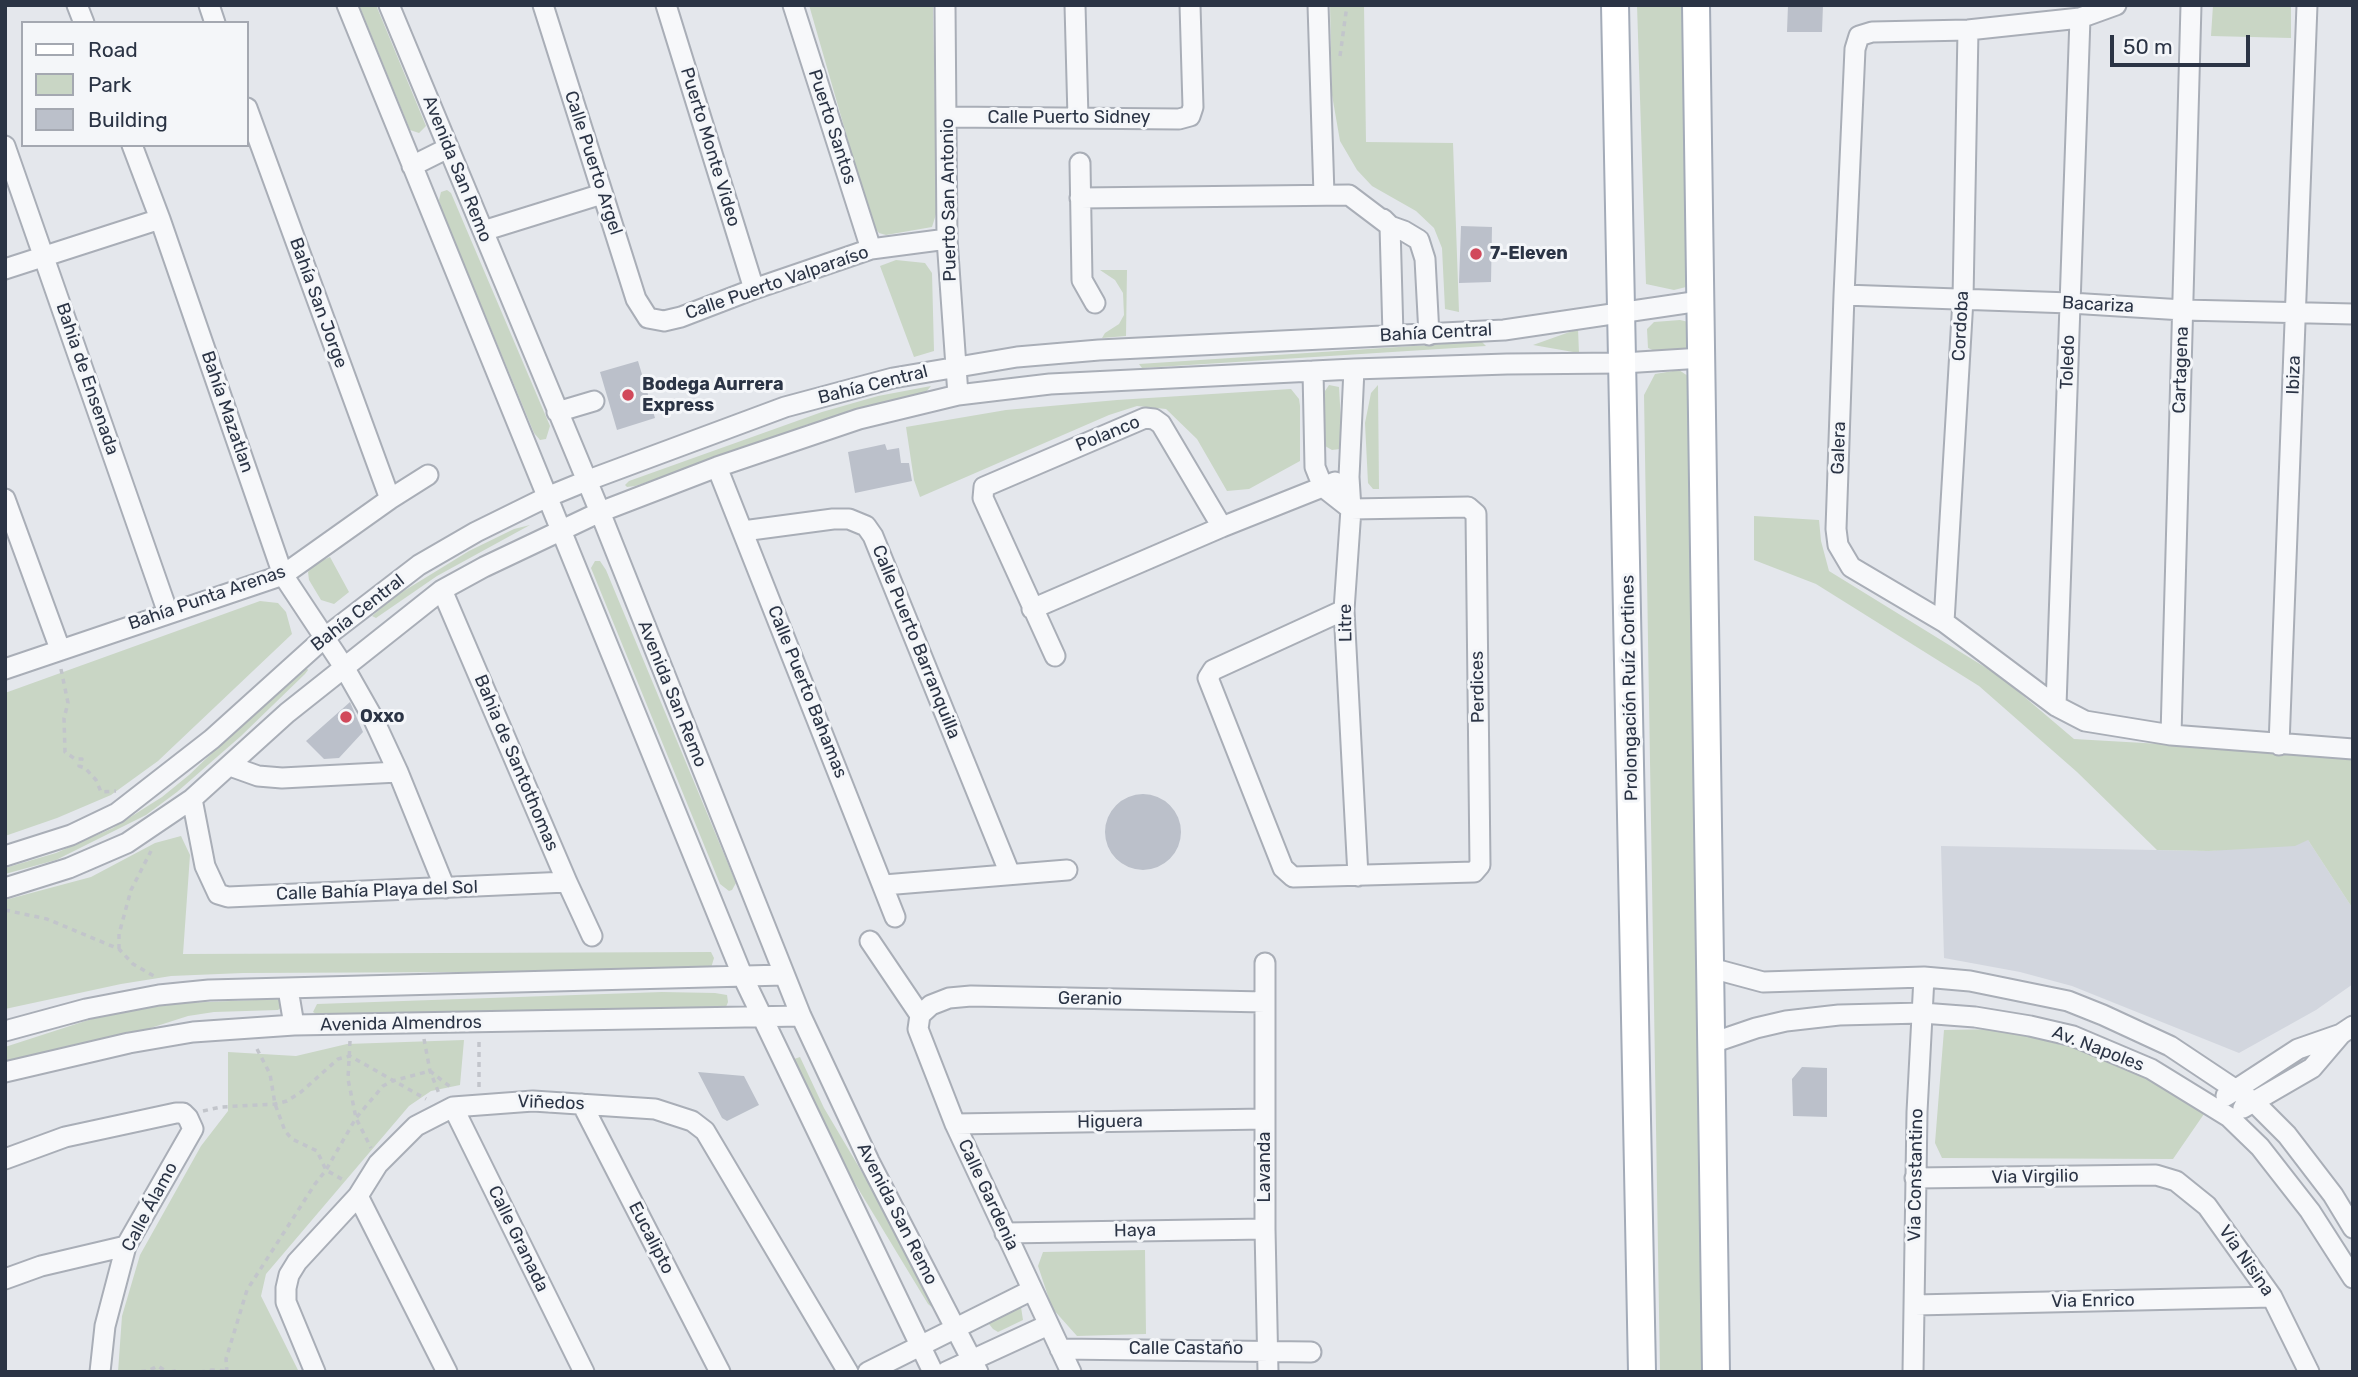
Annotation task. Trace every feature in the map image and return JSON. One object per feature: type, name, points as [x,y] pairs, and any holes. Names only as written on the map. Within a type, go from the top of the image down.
[{"type":"main road","name":"Prolongación Ruíz Cortines","points":[[1615,5],[1643,1372]]},
{"type":"main road","points":[[1696,5],[1716,1372]]},
{"type":"street","name":"Avenida San Remo","points":[[347,5],[761,1019],[933,1372]]},
{"type":"street","name":"Avenida San Remo","points":[[389,5],[600,512],[801,1016],[869,1161],[976,1366]]},
{"type":"street","name":"Calle Puerto Argel","points":[[543,5],[636,299],[648,318]]},
{"type":"street","name":"Puerto Monte Video","points":[[666,5],[754,289]]},
{"type":"street","name":"Puerto Santos","points":[[793,5],[871,249]]},
{"type":"street","name":"Puerto San Antonio","points":[[945,5],[947,239],[958,395]]},
{"type":"street","points":[[1075,5],[1077,118]]},
{"type":"street","name":"Calle Puerto Sidney","points":[[947,117],[1190,116],[1193,107],[1190,5]]},
{"type":"street","points":[[1318,5],[1324,195]]},
{"type":"street","name":"Galera","points":[[2116,5],[2080,18],[1968,30],[1872,32],[1859,36],[1855,49],[1844,295],[1836,529],[1838,545],[1852,567],[1944,622],[2056,706],[2085,720],[2171,735],[2353,749]]},
{"type":"street","name":"Cartagena","points":[[2171,735],[2191,5]]},
{"type":"street","name":"Ibiza","points":[[2279,745],[2307,5]]},
{"type":"street","name":"Toledo","points":[[2056,706],[2080,18]]},
{"type":"street","name":"Cordoba","points":[[1944,622],[1963,299],[1968,30]]},
{"type":"street","name":"Bahía San Jorge","points":[[248,111],[390,499]]},
{"type":"street","name":"Bahia de Ensenada","points":[[5,146],[168,612]]},
{"type":"street","name":"Bahía Mazatlan","points":[[133,147],[283,575],[344,667],[373,718],[445,888]]},
{"type":"street","points":[[412,166],[448,148]]},
{"type":"street","points":[[1080,163],[1082,280],[1095,303]]},
{"type":"street","points":[[483,231],[602,194]]},
{"type":"street","points":[[1080,198],[1349,195],[1384,220],[1419,240],[1425,260],[1429,335]]},
{"type":"street","points":[[5,270],[160,219]]},
{"type":"street","points":[[1384,220],[1393,335]]},
{"type":"street","name":"Calle Puerto Valparaíso","points":[[648,318],[664,321],[681,317],[871,249],[947,239]]},
{"type":"street","name":"Bacariza","points":[[1844,295],[2183,310],[2353,314]]},
{"type":"street","name":"Bahía Central","points":[[5,856],[71,835],[117,813],[212,739],[324,638],[419,565],[476,532],[586,481],[785,407],[893,378],[1017,357],[1099,350],[1504,330],[1700,301]]},
{"type":"street","points":[[1504,330],[1507,364]]},
{"type":"street","points":[[1099,350],[1100,381]]},
{"type":"street","name":"Bahía Central","points":[[5,888],[69,868],[127,843],[192,799],[287,713],[442,590],[484,566],[600,512],[717,467],[859,419],[958,395],[1039,385],[1354,369],[1623,363],[1702,358]]},
{"type":"street","name":"Litre","points":[[1354,369],[1344,610],[1358,876]]},
{"type":"street","points":[[1313,371],[1315,467],[1323,487],[1350,509]]},
{"type":"street","points":[[557,412],[594,401]]},
{"type":"street","name":"Polanco","points":[[1032,609],[982,498],[984,487],[1144,418],[1154,419],[1161,424],[1222,527]]},
{"type":"street","name":"Calle Puerto Bahamas","points":[[717,467],[895,917]]},
{"type":"street","name":"Bahía Punta Arenas","points":[[5,670],[61,659],[168,612],[283,575],[428,475]]},
{"type":"street","points":[[1055,656],[1032,609],[1222,527],[1349,477]]},
{"type":"street","points":[[5,499],[61,659]]},
{"type":"street","name":"Perdices","points":[[1350,509],[1468,507],[1476,514],[1480,865],[1474,872],[1468,873],[1358,876]]},
{"type":"street","name":"Calle Puerto Barranquilla","points":[[743,531],[833,519],[849,519],[866,526],[873,536],[1010,874]]},
{"type":"street","name":"Bahia de Santothomas","points":[[442,590],[592,936]]},
{"type":"street","points":[[1344,610],[1213,670],[1208,678],[1283,868],[1293,877],[1358,876]]},
{"type":"street","points":[[230,766],[257,776],[282,778],[398,772]]},
{"type":"street","name":"Calle Bahía Playa del Sol","points":[[192,799],[205,866],[218,894],[228,897],[567,882]]},
{"type":"street","points":[[884,885],[1067,870]]},
{"type":"street","points":[[870,941],[920,1015]]},
{"type":"street","name":"Lavanda","points":[[1265,963],[1268,1372]]},
{"type":"street","name":"Av. Napoles","points":[[1711,968],[1763,982],[1924,977],[1970,981],[2068,1002],[2170,1046],[2254,1102],[2287,1135],[2333,1195],[2353,1228]]},
{"type":"street","points":[[5,1031],[86,1009],[159,995],[209,990],[784,975]]},
{"type":"street","name":"Via Constantino","points":[[1913,1372],[1915,1178],[1924,977]]},
{"type":"street","points":[[288,989],[293,1025]]},
{"type":"street","name":"Geranio","points":[[920,1015],[931,1004],[949,998],[971,996],[1265,1002]]},
{"type":"street","name":"Av. Napoles","points":[[1712,1043],[1786,1021],[1839,1014],[1922,1013],[1975,1017],[2073,1035],[2151,1069],[2229,1117],[2260,1147],[2310,1211],[2353,1278]]},
{"type":"street","name":"Calle Gardenia","points":[[920,1015],[918,1030],[956,1124],[1071,1372]]},
{"type":"street","name":"Avenida Almendros","points":[[5,1072],[129,1043],[194,1032],[293,1025],[761,1019],[801,1016]]},
{"type":"street","points":[[2213,1105],[2298,1049],[2347,1030]]},
{"type":"street","points":[[2229,1117],[2312,1068],[2347,1030]]},
{"type":"street","name":"Viñedos","points":[[315,1372],[286,1302],[286,1288],[289,1275],[297,1262],[353,1190],[416,1126],[460,1107],[533,1101],[655,1109],[692,1121],[705,1131],[848,1372]]},
{"type":"street","name":"Eucalipto","points":[[582,1104],[720,1372]]},
{"type":"street","name":"Calle Granada","points":[[460,1107],[583,1372]]},
{"type":"street","points":[[5,1159],[77,1135],[176,1113],[183,1113],[191,1123]]},
{"type":"street","name":"Higuera","points":[[956,1124],[1265,1119]]},
{"type":"street","name":"Calle Álamo","points":[[99,1372],[105,1326],[125,1246],[191,1123]]},
{"type":"street","name":"Via Virgilio","points":[[1915,1178],[2156,1175]]},
{"type":"street","name":"Via Nisina","points":[[2156,1175],[2176,1181],[2207,1206],[2272,1297],[2309,1372]]},
{"type":"street","points":[[353,1190],[447,1372]]},
{"type":"street","name":"Haya","points":[[1005,1233],[1265,1229]]},
{"type":"street","points":[[5,1279],[41,1266],[125,1246]]},
{"type":"street","points":[[868,1372],[1032,1290]]},
{"type":"street","name":"Via Enrico","points":[[1914,1305],[2272,1297]]},
{"type":"street","points":[[946,1372],[976,1366],[1048,1325]]},
{"type":"street","name":"Calle Castaño","points":[[1060,1349],[1311,1352]]},
{"type":"path","points":[[61,659],[68,703],[64,718],[65,752],[75,759],[82,759],[79,766],[85,768],[96,780],[101,792],[116,791],[117,796]]},
{"type":"path","points":[[119,948],[119,934],[131,890],[155,843]]},
{"type":"path","points":[[5,910],[47,919],[119,948],[133,964],[157,978]]},
{"type":"path","points":[[460,1107],[479,1023]]},
{"type":"path","points":[[351,1024],[348,1079],[356,1118],[378,1164]]},
{"type":"path","points":[[422,1024],[430,1071],[460,1107]]},
{"type":"path","points":[[257,1049],[270,1074],[275,1104],[285,1131],[292,1139],[317,1151],[326,1170],[353,1190]]},
{"type":"path","points":[[191,1123],[208,1109],[287,1101],[338,1059],[350,1056],[393,1080],[460,1107]]},
{"type":"path","points":[[200,1372],[227,1372],[226,1359],[247,1290],[326,1170],[356,1118],[383,1086],[393,1080],[430,1071],[454,1090],[460,1107]]},
{"type":"path","points":[[131,1372],[148,1371],[158,1366],[169,1372],[182,1372]]},
{"type":"shaded area","points":[[2308,840],[2353,909],[2353,984],[2316,1010],[2239,1053],[2072,986],[2020,972],[1944,958],[1941,846],[2209,851]]},
{"type":"green space","points":[[359,5],[376,5],[426,126],[419,133],[410,130]]},
{"type":"green space","points":[[809,5],[933,5],[937,211],[932,227],[886,235],[879,233],[872,224]]},
{"type":"green space","points":[[1330,5],[1364,5],[1366,142],[1453,143],[1459,312],[1445,309],[1442,248],[1434,228],[1416,211],[1372,186],[1357,170],[1340,141],[1332,95]]},
{"type":"green space","points":[[1637,5],[1686,5],[1690,286],[1674,290],[1646,284]]},
{"type":"green space","points":[[2213,5],[2291,5],[2291,38],[2211,36]]},
{"type":"green space","points":[[447,190],[451,193],[550,426],[546,439],[540,440],[534,433],[443,213],[439,200],[441,192]]},
{"type":"green space","points":[[896,260],[925,263],[932,273],[934,351],[914,357],[880,266]]},
{"type":"green space","points":[[1100,270],[1127,270],[1126,336],[1102,338],[1119,324],[1124,315],[1123,293],[1115,280]]},
{"type":"green space","points":[[1680,320],[1693,323],[1690,352],[1655,351],[1648,348],[1647,329],[1654,322]]},
{"type":"green space","points":[[1578,329],[1579,353],[1533,345]]},
{"type":"green space","points":[[1482,342],[1486,346],[1142,368],[1139,364]]},
{"type":"green space","points":[[1679,370],[1694,380],[1708,1372],[1660,1372],[1644,395],[1655,374]]},
{"type":"green space","points":[[1329,385],[1339,387],[1341,422],[1340,449],[1332,450],[1325,446],[1325,391]]},
{"type":"green space","points":[[1378,385],[1379,489],[1373,489],[1368,483],[1365,423],[1371,393]]},
{"type":"green space","points":[[931,386],[926,392],[806,425],[724,457],[635,486],[625,485],[629,481],[822,412],[878,396]]},
{"type":"green space","points":[[1291,389],[1299,399],[1300,406],[1300,461],[1249,489],[1227,491],[1197,439],[1166,409],[1137,406],[1109,415],[920,497],[914,480],[906,427],[1006,410]]},
{"type":"green space","points":[[1754,516],[1819,520],[1829,571],[2001,677],[2074,739],[2353,755],[2353,909],[2308,840],[2295,846],[2209,851],[2157,850],[2077,772],[1979,686],[1816,584],[1754,560]]},
{"type":"green space","points":[[530,525],[437,576],[376,618],[372,616],[394,597],[469,551],[514,529]]},
{"type":"green space","points":[[330,557],[349,592],[334,604],[321,600],[309,580],[308,572],[316,563]]},
{"type":"green space","points":[[595,561],[600,561],[606,570],[736,883],[732,890],[729,891],[720,884],[591,568]]},
{"type":"green space","points":[[260,601],[278,603],[286,612],[292,634],[158,761],[111,795],[5,836],[5,693]]},
{"type":"green space","points":[[306,667],[308,670],[305,674],[241,736],[177,792],[146,815],[56,860],[5,874],[5,868],[56,853],[113,828],[162,797],[189,775],[300,669]]},
{"type":"green space","points":[[181,836],[190,855],[183,954],[711,952],[714,958],[711,968],[702,971],[243,973],[171,976],[5,1009],[5,900],[91,877],[155,843]]},
{"type":"green space","points":[[662,992],[715,993],[727,995],[728,1002],[726,1007],[721,1009],[594,1016],[439,1012],[318,1015],[313,1012],[317,1004]]},
{"type":"green space","points":[[280,999],[283,1006],[278,1010],[214,1012],[188,1016],[113,1040],[5,1068],[5,1047],[110,1013],[182,1003]]},
{"type":"green space","points":[[2001,1029],[2078,1049],[2152,1081],[2204,1114],[2173,1159],[1942,1158],[1935,1143],[1944,1030]]},
{"type":"green space","points":[[464,1040],[460,1085],[431,1091],[409,1106],[266,1274],[261,1296],[299,1372],[118,1372],[122,1316],[140,1255],[201,1146],[228,1111],[228,1052],[296,1056],[347,1044]]},
{"type":"green space","points":[[800,1057],[824,1108],[934,1302],[934,1309],[928,1304],[845,1167],[797,1069],[794,1059]]},
{"type":"green space","points":[[1145,1250],[1146,1334],[1077,1336],[1052,1308],[1038,1266],[1043,1252]]},
{"type":"green space","points":[[1015,1306],[1021,1307],[1023,1320],[998,1332],[993,1329],[989,1324],[990,1319]]},
{"type":"building","points":[[1788,5],[1823,5],[1822,32],[1787,32]]},
{"type":"building","name":"7-Eleven","points":[[1461,226],[1492,227],[1491,282],[1459,283]]},
{"type":"building","name":"Bodega Aurrera Express","points":[[638,361],[655,418],[617,430],[600,372]]},
{"type":"building","points":[[885,444],[887,450],[899,448],[901,463],[909,463],[912,481],[855,493],[848,452]]},
{"type":"building","name":"Oxxo","points":[[350,702],[363,732],[339,758],[324,759],[306,741]]},
{"type":"building","points":[[1151,794],[1164,800],[1175,811],[1181,824],[1179,847],[1164,864],[1151,870],[1135,870],[1122,864],[1107,847],[1105,824],[1111,811],[1128,796]]},
{"type":"building","points":[[1802,1067],[1827,1068],[1827,1117],[1793,1116],[1792,1079]]},
{"type":"building","points":[[698,1072],[744,1076],[759,1105],[727,1121],[722,1118]]},
{"type":"place","name":"7-Eleven","points":[[1476,254]]},
{"type":"place","name":"Bodega Aurrera Express","points":[[628,395]]},
{"type":"place","name":"Oxxo","points":[[346,717]]}]
